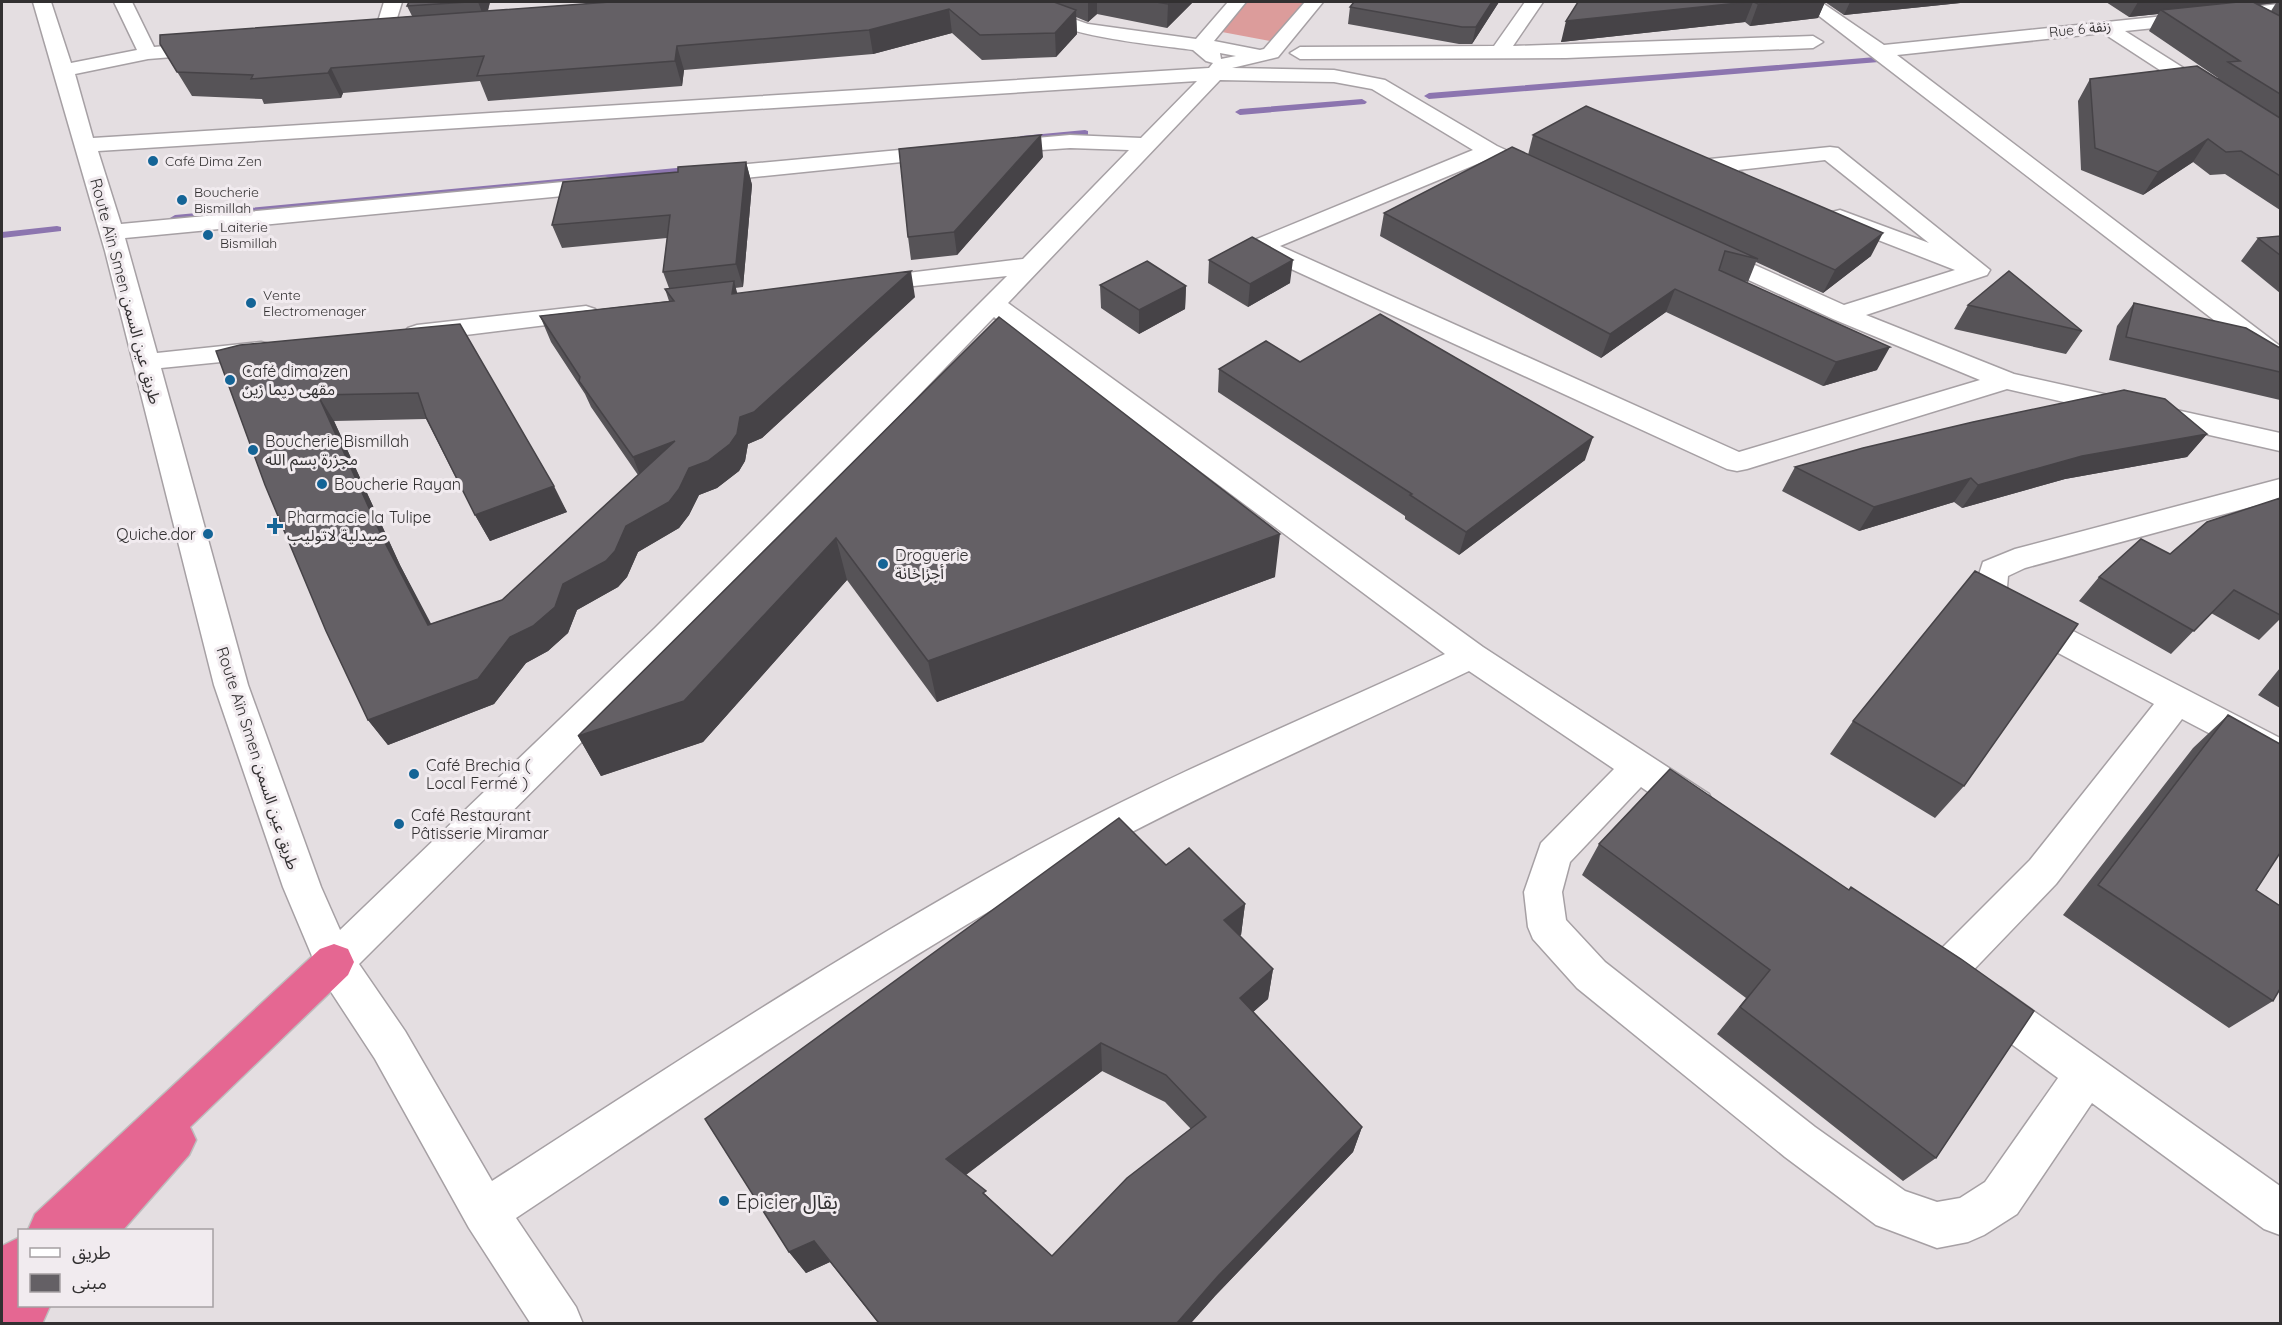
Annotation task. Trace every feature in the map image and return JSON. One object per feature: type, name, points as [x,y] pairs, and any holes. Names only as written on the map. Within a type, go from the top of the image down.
[{"type":"highway","points":[[52,1229],[333,962]]},
{"type":"highway","points":[[94,1229],[333,962]]},
{"type":"highway","points":[[2,1277],[18,1262]]},
{"type":"highway","points":[[10,1323],[24,1307]]},
{"type":"street","name":"Route Aïn Smen طريق عين السمن","points":[[42,2],[79,132],[86,145],[112,232],[231,685],[302,887],[333,962],[390,1046],[485,1212],[559,1323]]},
{"type":"street","points":[[123,2],[148,53]]},
{"type":"street","points":[[383,34],[393,2]]},
{"type":"street","points":[[1028,2],[1065,23],[1212,61],[1365,81],[1398,94],[1489,151],[1553,180]]},
{"type":"street","points":[[333,962],[449,853],[993,304],[1144,146],[1212,61],[1237,2]]},
{"type":"street","points":[[1212,61],[1271,53],[1314,2]]},
{"type":"street","points":[[1500,52],[1534,2]]},
{"type":"street","points":[[1810,2],[1880,51],[2280,358]]},
{"type":"street","name":"Rue 6 زنقة","points":[[1880,51],[2280,9]]},
{"type":"street","points":[[2240,13],[2271,28]]},
{"type":"street","points":[[2106,27],[2280,138]]},
{"type":"street","name":"Rue 6 زنقة","points":[[1902,68],[2127,41],[2271,28]]},
{"type":"street","points":[[360,36],[406,32]]},
{"type":"street","points":[[86,145],[1212,61],[1271,53],[1566,52],[1813,42]]},
{"type":"street","points":[[63,71],[148,53],[230,46]]},
{"type":"street","points":[[684,177],[1064,140],[1109,141],[1144,146]]},
{"type":"street","points":[[1489,151],[1260,246],[1737,462],[2007,381]]},
{"type":"street","points":[[1754,184],[1710,166],[1830,153],[1977,270]]},
{"type":"street","points":[[112,232],[624,183]]},
{"type":"street","points":[[1821,210],[1977,270]]},
{"type":"street","points":[[1692,245],[1842,314],[2007,381],[2280,442]]},
{"type":"street","points":[[841,286],[1029,266]]},
{"type":"street","points":[[1842,314],[1977,270]]},
{"type":"street","points":[[993,304],[1471,656],[1717,820]]},
{"type":"street","points":[[393,335],[605,312]]},
{"type":"street","points":[[146,362],[287,347]]},
{"type":"street","points":[[2280,489],[2015,560],[1994,570],[1990,587],[2000,608],[2280,754]]},
{"type":"street","points":[[485,1212],[805,1005],[979,899],[1135,812],[1471,656]]},
{"type":"street","points":[[1945,972],[2043,872],[2176,701]]},
{"type":"street","points":[[1638,767],[1554,854],[1543,892],[1547,927],[1591,975],[1800,1142],[1892,1209],[1937,1225],[1968,1219],[2001,1198],[2086,1074]]},
{"type":"street","points":[[1916,952],[2280,1213]]},
{"type":"shaded area","points":[[1247,2],[1305,2],[1270,41],[1222,32]]},
{"type":"building","points":[[409,2],[468,2],[407,6]]},
{"type":"building","points":[[610,2],[1054,2],[1076,10],[1055,33],[980,35],[949,9],[869,30],[677,46],[675,61],[477,76],[484,56],[331,68],[328,73],[251,79],[253,75],[177,72],[160,44],[160,35]]},
{"type":"building","points":[[1354,2],[1492,2],[1476,27],[1462,27],[1350,7]]},
{"type":"building","points":[[1578,2],[1748,2],[1566,21]]},
{"type":"building","points":[[1754,2],[1784,2],[1758,4]]},
{"type":"building","points":[[2253,2],[2280,16],[2280,94],[2228,62],[2240,61],[2161,10]]},
{"type":"building","points":[[2197,66],[2280,118],[2280,176],[2241,151],[2226,152],[2208,139],[2158,172],[2095,148],[2090,79]]},
{"type":"building","points":[[1586,106],[1883,233],[1835,270],[1533,135]]},
{"type":"building","points":[[1041,135],[954,232],[908,237],[899,149]]},
{"type":"building","points":[[1512,147],[1758,259],[1725,251],[1719,270],[1890,347],[1836,362],[1675,289],[1610,334],[1384,213]]},
{"type":"building","points":[[746,162],[736,264],[663,272],[670,215],[552,225],[563,182],[678,172],[678,167]]},
{"type":"building","points":[[2280,236],[2280,255],[2258,238]]},
{"type":"building","points":[[1252,237],[1293,260],[1250,284],[1209,260]]},
{"type":"building","points":[[1147,261],[1186,286],[1139,310],[1100,285]]},
{"type":"building","points":[[911,271],[754,412],[740,417],[737,434],[730,444],[708,461],[689,468],[679,489],[669,502],[626,526],[615,551],[606,561],[563,584],[555,607],[533,626],[510,637],[478,679],[368,720],[326,631],[265,485],[216,351],[240,345],[460,324],[554,486],[475,515],[426,417],[418,393],[318,395],[383,539],[428,625],[502,600],[675,441],[633,457],[579,381],[580,377],[540,316],[674,301],[665,289],[734,281],[732,294]]},
{"type":"building","points":[[2009,271],[2082,331],[1968,305]]},
{"type":"building","points":[[2134,303],[2246,328],[2280,348],[2280,372],[2126,337]]},
{"type":"building","points":[[1380,314],[1593,437],[1466,532],[1410,495],[1412,494],[1219,369],[1266,341],[1300,362]]},
{"type":"building","points":[[999,317],[1280,534],[928,661],[836,538],[684,701],[578,736]]},
{"type":"building","points":[[2124,390],[2165,399],[2207,434],[2082,456],[1978,485],[1971,478],[1874,507],[1795,467],[1973,422]]},
{"type":"building","points":[[2280,498],[2280,615],[2234,590],[2194,631],[2099,577],[2141,539],[2170,554],[2207,522]]},
{"type":"building","points":[[1975,571],[2078,624],[1964,786],[1853,721]]},
{"type":"building","points":[[2228,715],[2280,744],[2280,853],[2256,890],[2280,906],[2280,989],[2273,1001],[2098,885]]},
{"type":"building","points":[[1670,769],[1849,890],[1851,887],[1961,959],[2034,1011],[1936,1158],[1740,1007],[1770,970],[1599,844]]},
{"type":"building","points":[[1119,818],[1166,865],[1189,848],[1245,904],[1224,920],[1273,969],[1240,998],[1362,1127],[1218,1276],[1177,1323],[879,1323],[814,1241],[789,1252],[705,1119]],"holes":[[[1101,1043],[1166,1075],[1206,1117],[1127,1178],[1052,1256],[983,1193],[986,1191],[946,1159]]]},
{"type":"waterway","points":[[1429,96],[1876,60]]},
{"type":"waterway","points":[[1240,112],[1362,102]]},
{"type":"waterway","points":[[1021,139],[1085,133]]},
{"type":"waterway","points":[[175,218],[698,169]]},
{"type":"waterway","points":[[2,235],[57,229]]},
{"type":"place","name":"Café Dima Zen","points":[[153,161]]},
{"type":"place","name":"Boucherie Bismillah","points":[[182,200]]},
{"type":"place","name":"Laiterie Bismillah","points":[[208,235]]},
{"type":"place","name":"Vente Electromenager","points":[[251,303]]},
{"type":"place","name":"Café dima zen مقهى ديما زين","points":[[230,380]]},
{"type":"place","name":"Boucherie Bismillah مجزرة بسم الله","points":[[253,450]]},
{"type":"place","name":"Boucherie Rayan","points":[[322,484]]},
{"type":"place","name":"Pharmacie la Tulipe صيدلية لاتوليب","points":[[275,526]]},
{"type":"place","name":"Quiche.dor","points":[[208,534]]},
{"type":"place","name":"Droguerie أجزاخانة","points":[[883,564]]},
{"type":"place","name":"Café Brechia ( Local Fermé )","points":[[414,774]]},
{"type":"place","name":"Café Restaurant Pâtisserie Miramar","points":[[399,824]]},
{"type":"place","name":"Epicier بقال","points":[[724,1201]]}]
